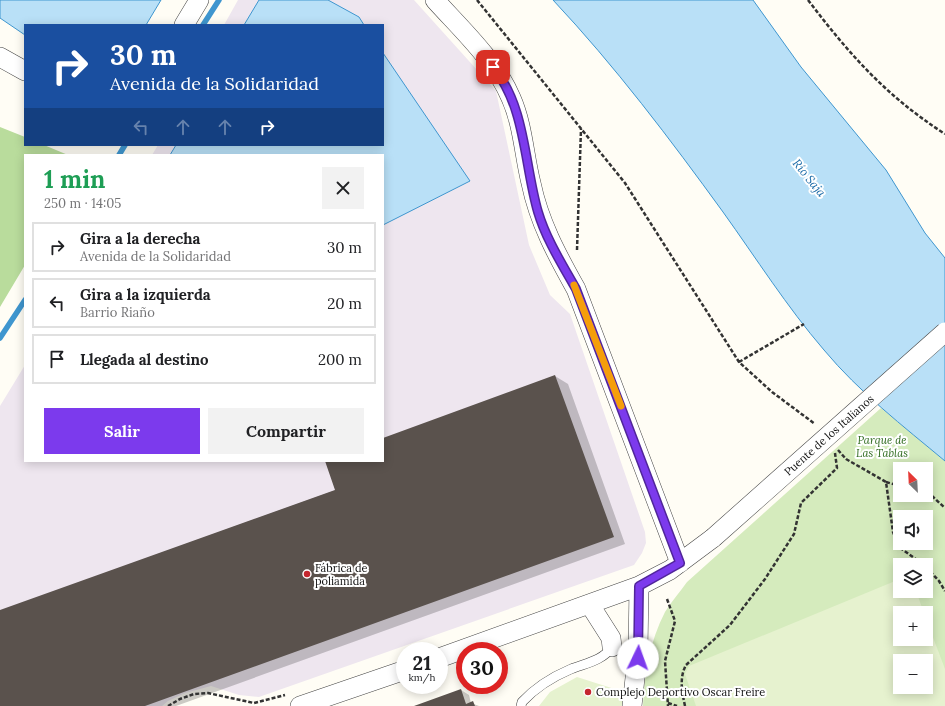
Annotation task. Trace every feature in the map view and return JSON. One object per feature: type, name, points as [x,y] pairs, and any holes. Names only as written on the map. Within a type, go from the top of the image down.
[{"type":"street","points":[[185,24],[199,0]]},
{"type":"street","points":[[435,0],[500,75],[512,98],[520,122],[530,183],[538,214],[554,250],[576,289],[680,563]]},
{"type":"street","points":[[0,57],[24,70]]},
{"type":"street","name":"Puente de los Italianos","points":[[448,655],[590,605],[639,586],[680,563],[713,538],[827,439],[945,332]]},
{"type":"street","points":[[632,706],[638,650],[639,586]]},
{"type":"street","points":[[590,605],[611,638],[612,647]]},
{"type":"street","points":[[294,700],[396,672]]},
{"type":"lane","points":[[521,706],[522,702],[542,684],[571,669],[596,661],[608,653],[612,647]]},
{"type":"path","points":[[477,0],[624,184],[739,362],[827,439],[846,459],[886,482],[893,484]]},
{"type":"path","points":[[808,0],[843,46],[889,94],[920,118],[945,134]]},
{"type":"path","points":[[577,257],[581,129]]},
{"type":"path","points":[[739,362],[804,324]]},
{"type":"path","points":[[685,706],[681,682],[686,665],[730,625],[765,579],[794,534],[800,504],[837,468],[832,447],[827,439]]},
{"type":"path","points":[[886,482],[893,532],[899,547],[914,558]]},
{"type":"path","points":[[933,497],[945,508]]},
{"type":"path","points":[[933,575],[945,591]]},
{"type":"path","points":[[667,598],[675,622],[665,661],[668,705],[677,706]]},
{"type":"path","points":[[168,706],[180,699],[208,693],[254,704],[294,700]]},
{"type":"shaded area","points":[[238,0],[414,0],[496,91],[529,245],[550,295],[570,314],[645,532],[646,543],[642,553],[634,565],[415,642],[396,642],[396,649],[259,697],[239,695],[211,686],[185,693],[168,701],[162,706],[0,706],[0,406],[24,367],[24,462],[384,462],[384,154],[153,154],[157,146],[384,146],[384,24],[225,24]]},
{"type":"green space","points":[[0,127],[24,137],[24,146],[46,146],[66,154],[24,154],[24,267],[0,307]]},
{"type":"green space","name":"Parque de Las Tablas","points":[[881,408],[945,461],[945,706],[643,706],[646,670],[655,634],[670,604],[687,582]]},
{"type":"green space","points":[[893,582],[893,598],[919,598],[921,606],[893,606],[893,646],[933,646],[933,637],[945,669],[945,706],[696,706],[685,674],[689,666]]},
{"type":"green space","name":"Complejo Deportivo Oscar Freire","points":[[577,677],[624,692],[622,706],[539,706],[550,692]]},
{"type":"water","points":[[0,0],[161,0],[147,24],[24,24],[24,34],[0,18]]},
{"type":"water","points":[[259,0],[328,0],[359,17],[363,24],[245,24]]},
{"type":"water","name":"Río Saja","points":[[553,0],[753,0],[801,67],[886,170],[925,233],[945,258],[945,461],[897,422],[852,380],[810,334],[784,300],[683,157],[620,77]]},
{"type":"water","points":[[384,54],[470,181],[384,224],[384,154],[171,154],[175,146],[384,146]]},
{"type":"building","name":"Fábrica de poliamida","points":[[555,375],[614,537],[145,706],[0,706],[0,610],[335,490],[325,462],[384,462],[384,438]]},
{"type":"building","points":[[456,691],[456,694],[463,694],[466,704],[473,701],[475,706],[414,706],[448,694]]},
{"type":"waterway","points":[[204,24],[219,0]]},
{"type":"waterway","points":[[120,154],[124,146]]},
{"type":"waterway","points":[[0,338],[24,302]]},
{"type":"slow traffic","points":[[574,285],[621,406]]},
{"type":"place","name":"Fábrica de poliamida","points":[[307,574]]},
{"type":"place","name":"Complejo Deportivo Oscar Freire","points":[[588,692]]},
{"type":"route","points":[[493,67],[500,75],[512,98],[520,122],[530,183],[538,214],[554,250],[576,289],[680,563],[670,570],[639,586],[638,658]]}]
